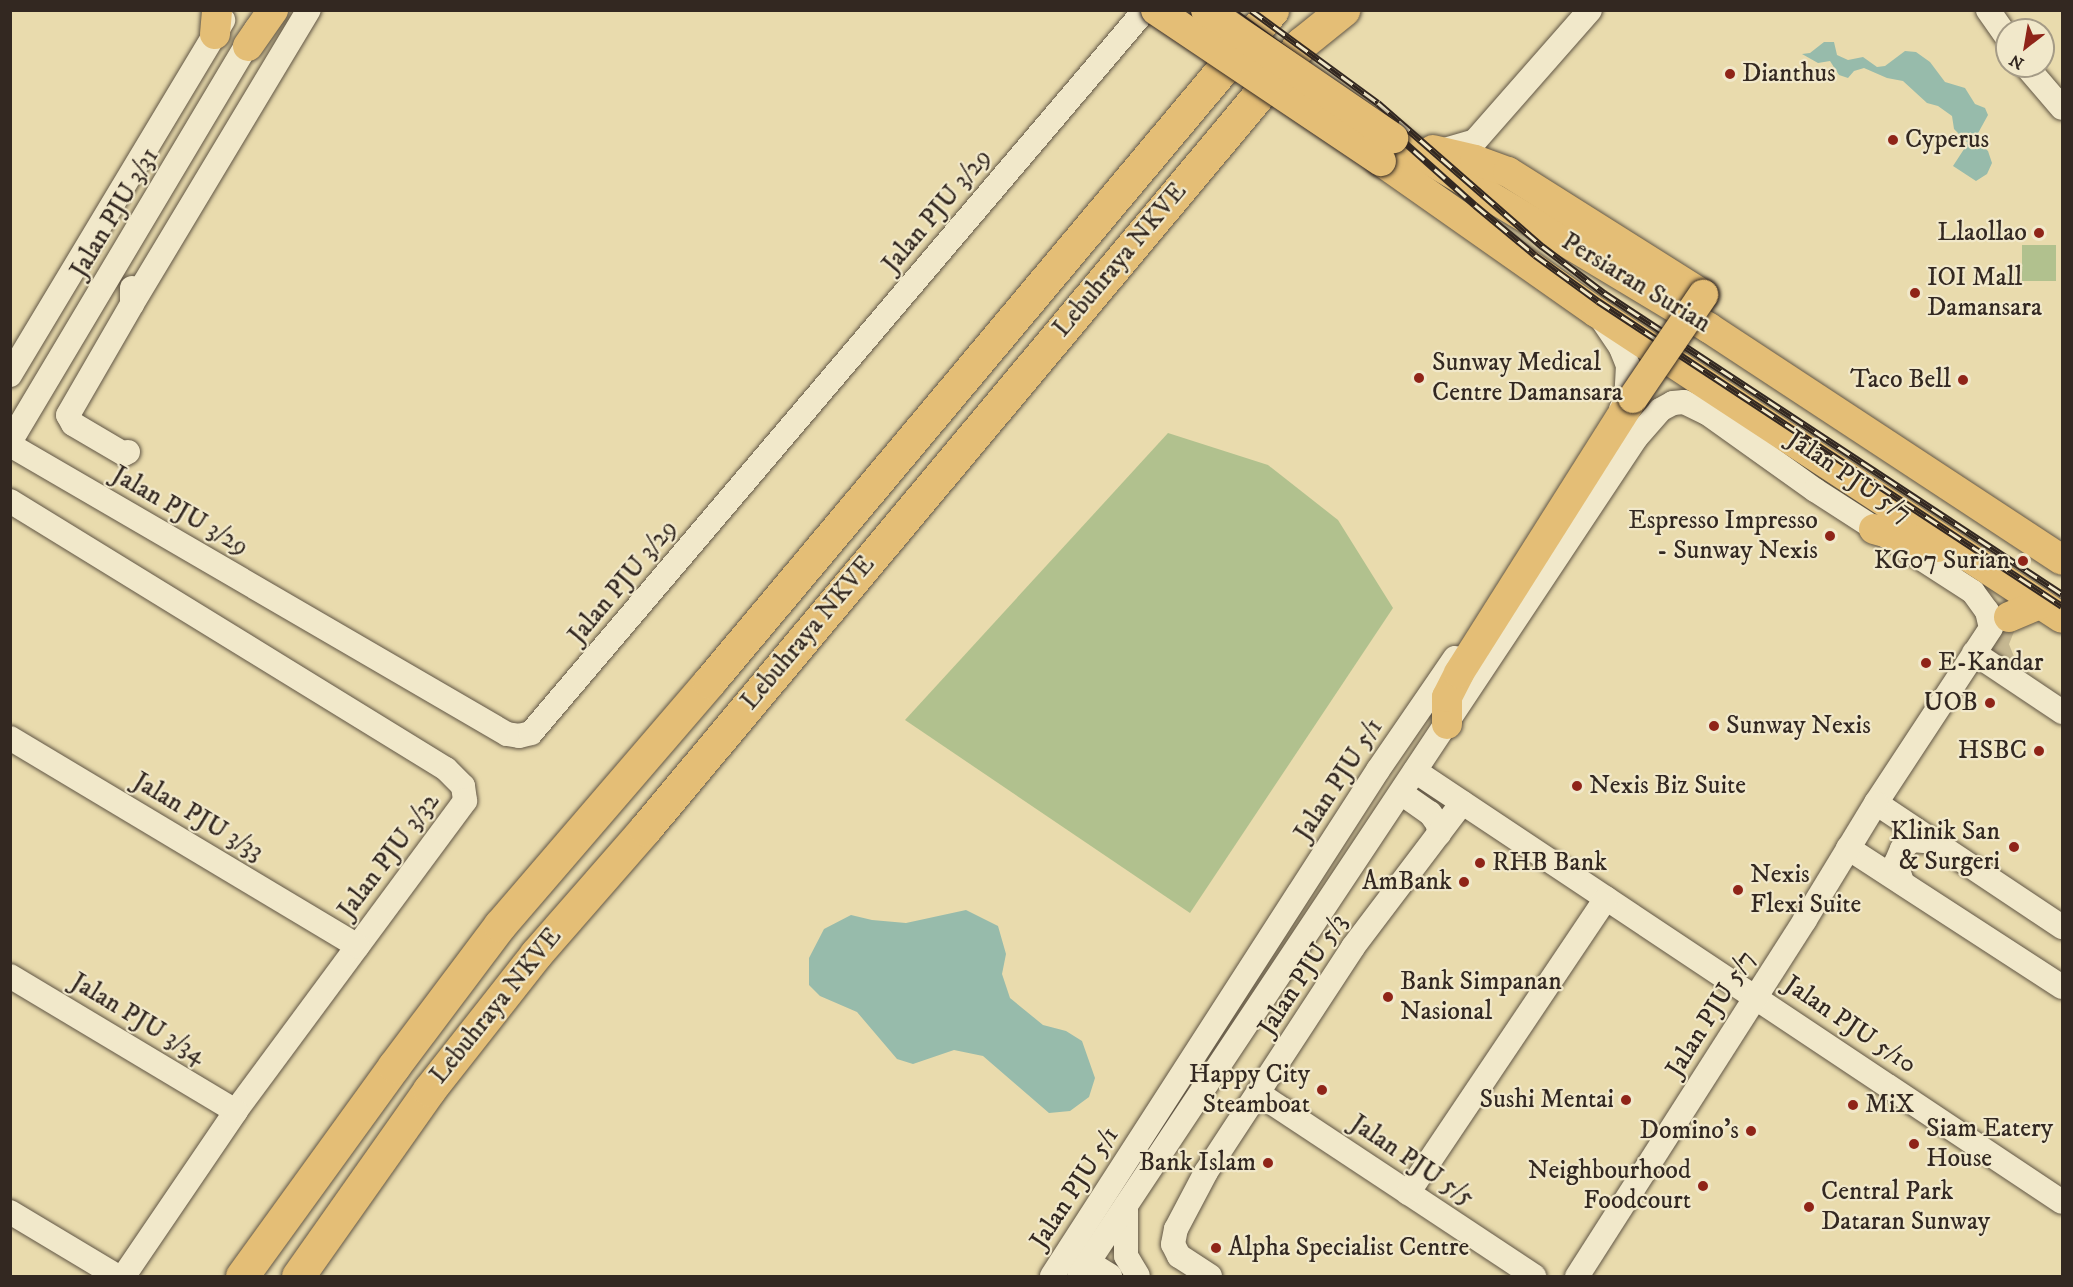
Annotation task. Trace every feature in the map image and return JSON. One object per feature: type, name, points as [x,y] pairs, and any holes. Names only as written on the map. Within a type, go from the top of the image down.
[{"type":"highway","name":"Lebuhraya NKVE","points":[[243,1276],[317,1171],[500,925],[709,682],[1272,10]]},
{"type":"highway","name":"Lebuhraya NKVE","points":[[298,1276],[429,1090],[536,954],[645,829],[1302,43],[1343,10]]},
{"type":"highway","points":[[328,1276],[353,1197]]},
{"type":"main road","points":[[248,46],[273,10]]},
{"type":"main road","name":"Persiaran Surian","points":[[1156,10],[1709,328],[2062,560]]},
{"type":"main road","name":"Persiaran Surian","points":[[1206,10],[1394,148],[1596,312],[1964,554]]},
{"type":"main road","points":[[1394,148],[1441,151],[1508,172],[1703,295],[1589,465],[1459,673],[1447,697],[1445,708],[1447,724]]},
{"type":"main road","points":[[1874,529],[1964,554],[2051,611]]},
{"type":"main road","points":[[2006,622],[2051,611]]},
{"type":"street","name":"Jalan PJU 3/31","points":[[10,444],[248,46],[264,10]]},
{"type":"street","points":[[128,452],[124,454],[73,424],[68,415],[309,10]]},
{"type":"street","name":"Jalan PJU 3/29","points":[[10,444],[507,734],[519,736],[531,733],[1145,10]]},
{"type":"street","points":[[1441,151],[1475,141],[1590,10]]},
{"type":"street","name":"Jalan PJU 3/31","points":[[10,375],[220,18]]},
{"type":"street","points":[[2036,78],[2062,108]]},
{"type":"street","points":[[121,259],[130,273],[132,304]]},
{"type":"street","name":"Jalan PJU 5/1","points":[[1070,1270],[1378,770],[1619,414],[1626,398],[1629,365],[1621,348],[1596,312]]},
{"type":"street","points":[[1626,398],[1635,391],[1648,393],[1655,407],[1651,421]]},
{"type":"street","name":"Jalan PJU 5/7","points":[[1577,1276],[1876,803],[1991,628],[1987,610],[1973,592],[1874,529],[1707,413],[1684,402],[1672,403],[1660,410],[1651,421]]},
{"type":"street","name":"Jalan PJU 5/1","points":[[1070,1270],[1126,1204],[1613,476],[1636,438],[1651,421]]},
{"type":"street","name":"Jalan PJU 3/32","points":[[10,501],[455,777],[463,786],[465,801],[455,819],[357,946],[236,1111],[124,1276]]},
{"type":"street","points":[[1974,653],[2062,712]]},
{"type":"street","name":"Jalan PJU 3/33","points":[[10,738],[357,946]]},
{"type":"street","name":"Jalan PJU 5/10","points":[[1415,771],[2062,1202]]},
{"type":"street","points":[[1401,794],[1430,813],[1438,824],[1439,834]]},
{"type":"street","name":"Jalan PJU 5/3","points":[[1210,1276],[1179,1256],[1173,1245],[1176,1229],[1206,1172],[1353,947],[1462,803]]},
{"type":"street","points":[[1876,803],[2062,927]]},
{"type":"street","points":[[1902,882],[1896,863],[1902,849],[1912,840],[1933,842]]},
{"type":"street","points":[[1848,848],[2062,987]]},
{"type":"street","points":[[1408,1193],[1606,898]]},
{"type":"street","name":"Jalan PJU 3/34","points":[[10,976],[236,1111]]},
{"type":"street","name":"Jalan PJU 5/5","points":[[1259,1094],[1534,1276]]},
{"type":"street","points":[[1126,1204],[1126,1256],[1138,1276]]},
{"type":"street","points":[[10,1212],[117,1276]]},
{"type":"street","points":[[1070,1270],[1110,1276]]},
{"type":"green space","points":[[2022,245],[2056,245],[2056,281],[2022,281]]},
{"type":"green space","points":[[1168,433],[1268,465],[1338,520],[1393,608],[1190,913],[905,720]]},
{"type":"shaded area","points":[[1824,42],[1834,42],[1837,55],[1848,60],[1863,57],[1877,67],[1885,66],[1905,51],[1916,52],[1930,62],[1945,82],[1965,88],[1975,104],[1985,108],[1988,115],[1977,135],[1978,142],[1988,151],[1992,163],[1987,174],[1976,181],[1953,166],[1968,143],[1954,129],[1952,116],[1938,106],[1927,103],[1903,81],[1887,78],[1864,68],[1854,71],[1848,78],[1839,75],[1830,61],[1818,63],[1802,54],[1810,53]]},
{"type":"shaded area","points":[[966,910],[998,926],[1006,954],[1002,974],[1010,998],[1043,1025],[1066,1031],[1082,1041],[1095,1078],[1089,1097],[1070,1111],[1049,1113],[983,1056],[954,1050],[913,1064],[897,1059],[857,1012],[820,996],[809,985],[809,958],[824,929],[851,915],[872,920],[906,923]]},
{"type":"tunnel","points":[[2003,627],[1996,644],[2009,676]]},
{"type":"railway","points":[[1232,10],[1372,113],[1535,255],[1598,301],[2062,606]]},
{"type":"railway","points":[[1251,10],[1378,103],[1542,246],[1604,293],[2062,594]]},
{"type":"place","name":"Dianthus","points":[[1730,74]]},
{"type":"place","name":"Cyperus","points":[[1893,140]]},
{"type":"place","name":"Llaollao","points":[[2039,233]]},
{"type":"place","name":"IOI Mall Damansara","points":[[1915,293]]},
{"type":"place","name":"Sunway Medical Centre Damansara","points":[[1419,378]]},
{"type":"place","name":"Taco Bell","points":[[1963,380]]},
{"type":"place","name":"Espresso Impresso - Sunway Nexis","points":[[1830,536]]},
{"type":"place","name":"KG07 Surian","points":[[2023,561]]},
{"type":"place","name":"E-Kandar","points":[[1926,663]]},
{"type":"place","name":"UOB","points":[[1990,703]]},
{"type":"place","name":"Sunway Nexis","points":[[1714,726]]},
{"type":"place","name":"HSBC","points":[[2039,751]]},
{"type":"place","name":"Nexis Biz Suite","points":[[1577,786]]},
{"type":"place","name":"Klinik San & Surgeri","points":[[2014,847]]},
{"type":"place","name":"RHB Bank","points":[[1480,863]]},
{"type":"place","name":"AmBank","points":[[1464,882]]},
{"type":"place","name":"Nexis Flexi Suite","points":[[1738,890]]},
{"type":"place","name":"Bank Simpanan Nasional","points":[[1388,997]]},
{"type":"place","name":"Happy City Steamboat","points":[[1322,1090]]},
{"type":"place","name":"Sushi Mentai","points":[[1626,1100]]},
{"type":"place","name":"MiX","points":[[1853,1105]]},
{"type":"place","name":"Domino's","points":[[1751,1131]]},
{"type":"place","name":"Siam Eatery House","points":[[1914,1144]]},
{"type":"place","name":"Bank Islam","points":[[1268,1163]]},
{"type":"place","name":"Neighbourhood Foodcourt","points":[[1703,1186]]},
{"type":"place","name":"Central Park Dataran Sunway","points":[[1809,1207]]},
{"type":"place","name":"Alpha Specialist Centre","points":[[1216,1248]]}]
